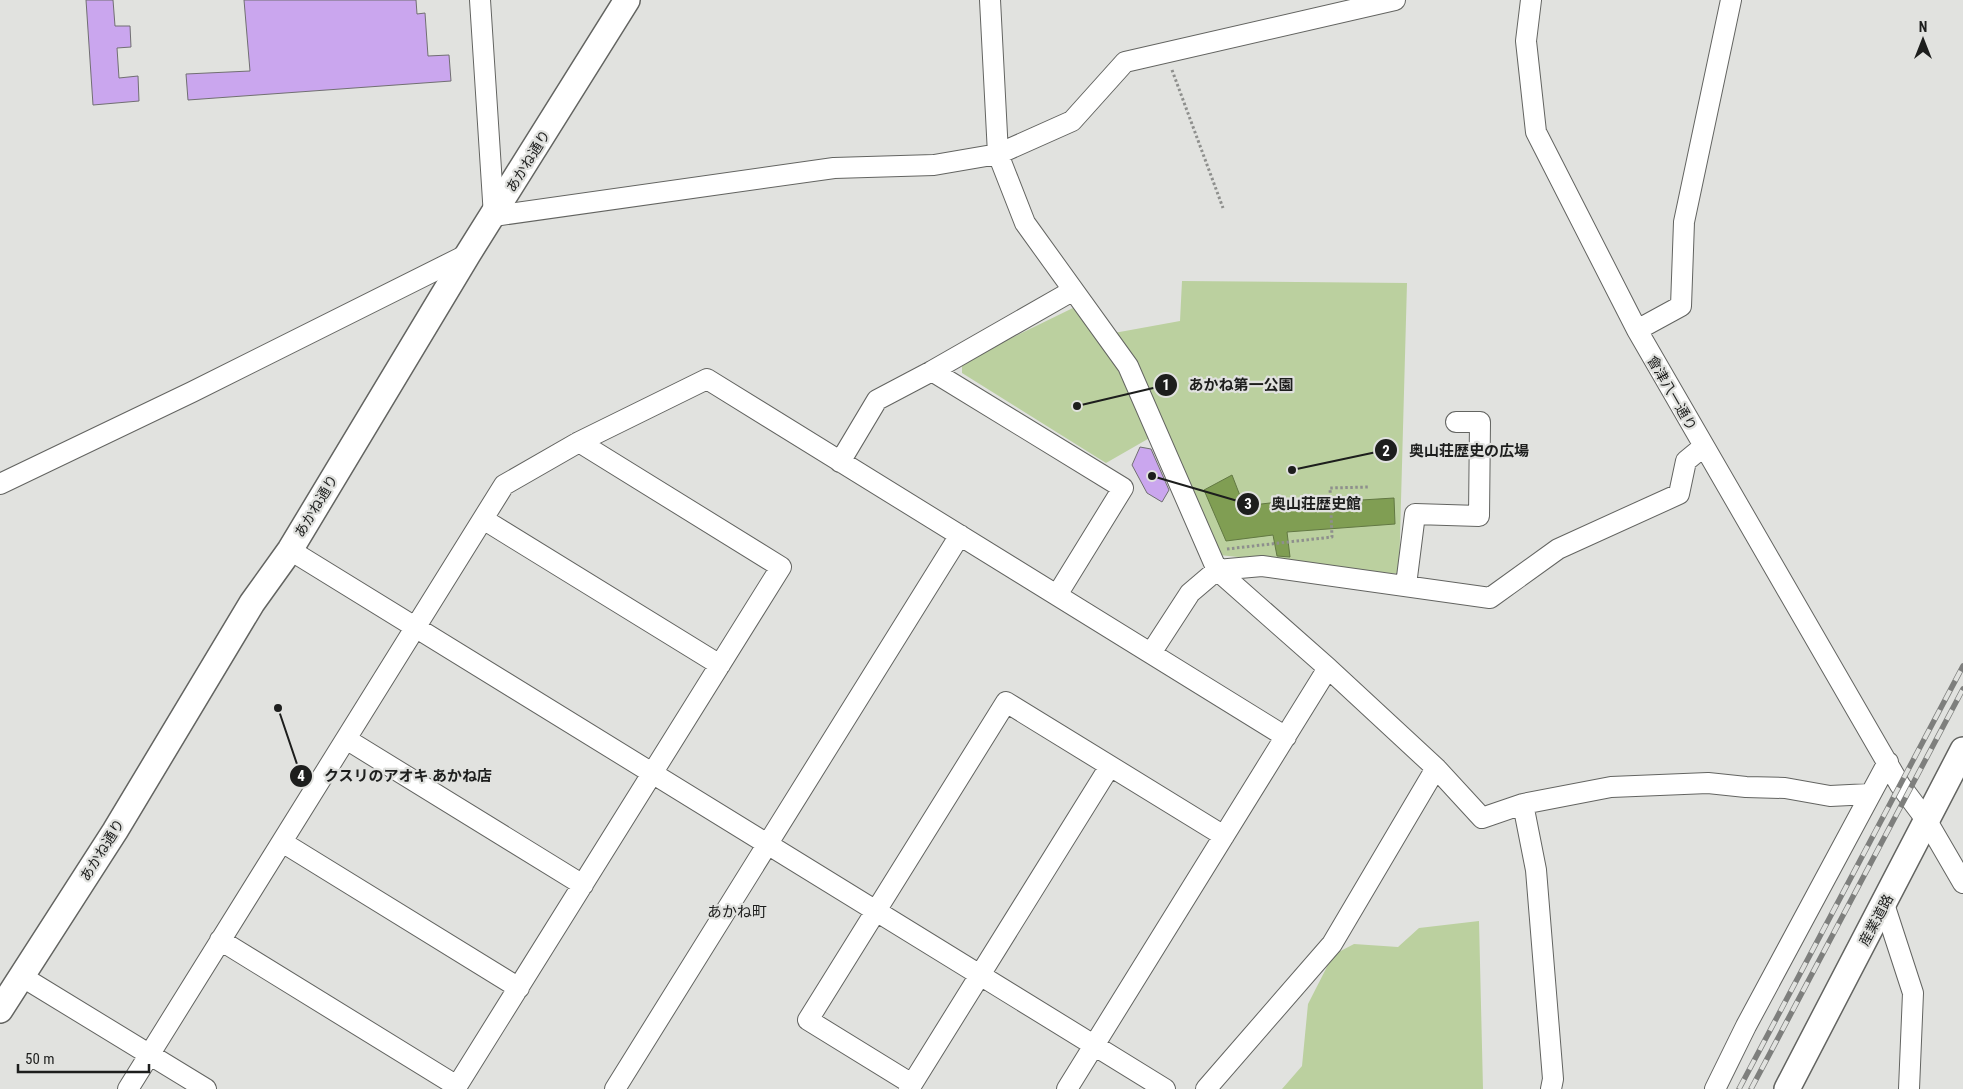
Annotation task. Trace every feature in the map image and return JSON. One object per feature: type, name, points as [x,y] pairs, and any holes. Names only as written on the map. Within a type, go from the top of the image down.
[{"type":"street","points":[[480,0],[494,216],[834,168],[934,164],[998,154],[1072,121],[1125,62],[1395,0]]},
{"type":"street","name":"あかね通り","points":[[0,1010],[115,831],[252,603],[290,550],[468,254],[494,216],[627,0]]},
{"type":"street","points":[[990,0],[998,154],[1025,223],[1072,291],[1128,366],[1217,570],[1328,668],[1436,768],[1482,818],[1523,804],[1611,787],[1708,783],[1746,787],[1785,788],[1830,796],[1870,794]]},
{"type":"street","name":"會津八一通り","points":[[1531,0],[1526,41],[1536,132],[1637,330],[1703,447],[1903,790],[1927,821],[1963,883]]},
{"type":"street","points":[[1637,330],[1681,306],[1684,222],[1732,0]]},
{"type":"street","points":[[0,484],[192,392],[468,254]]},
{"type":"street","points":[[840,462],[877,400],[932,371],[1072,291]]},
{"type":"street","points":[[932,371],[1123,488],[1057,595]]},
{"type":"street","points":[[128,1089],[504,485],[578,442],[707,379],[1286,736]]},
{"type":"street","points":[[1406,585],[1416,514],[1479,516],[1480,422],[1456,422]]},
{"type":"street","points":[[220,940],[457,1086],[781,566],[578,442]]},
{"type":"street","points":[[1151,653],[1190,593],[1217,570],[1262,566],[1490,598],[1558,549],[1607,529],[1679,494],[1686,461],[1703,447]]},
{"type":"street","points":[[483,519],[720,664]]},
{"type":"street","points":[[615,1089],[960,535]]},
{"type":"street","points":[[290,550],[1165,1089]]},
{"type":"street","points":[[1067,1089],[1328,668]]},
{"type":"street","points":[[1110,766],[911,1086],[808,1020],[1006,702],[1224,836]]},
{"type":"street","points":[[346,739],[583,885]]},
{"type":"street","name":"産業道路","points":[[1787,1089],[1963,750]]},
{"type":"street","points":[[1715,1089],[1888,762]]},
{"type":"street","points":[[1206,1089],[1332,944],[1436,768]]},
{"type":"street","points":[[1523,804],[1536,870],[1553,1078],[1551,1089]]},
{"type":"street","points":[[282,842],[519,988]]},
{"type":"street","points":[[1884,904],[1913,993],[1909,1089]]},
{"type":"street","points":[[22,976],[206,1089]]},
{"type":"path","points":[[1165,53],[1223,208]]},
{"type":"path","points":[[1221,549],[1332,537],[1330,488],[1370,487]]},
{"type":"shaded area","points":[[1182,281],[1407,283],[1399,574],[1219,555],[1114,333],[1180,321]]},
{"type":"shaded area","points":[[1077,306],[1127,375],[1153,436],[1106,463],[962,373],[962,362]]},
{"type":"shaded area","points":[[1232,475],[1244,506],[1322,497],[1329,502],[1394,498],[1395,524],[1287,532],[1290,557],[1277,556],[1273,535],[1226,541],[1204,490]]},
{"type":"shaded area","points":[[1479,921],[1483,1089],[1282,1089],[1302,1066],[1308,1004],[1333,955],[1354,944],[1398,947],[1419,928]]},
{"type":"building","points":[[86,0],[113,0],[115,26],[130,26],[131,47],[117,48],[119,78],[138,76],[139,101],[93,105]]},
{"type":"building","points":[[244,0],[416,0],[417,14],[425,13],[428,56],[449,55],[451,81],[188,100],[186,74],[250,71]]},
{"type":"building","points":[[1140,447],[1151,449],[1169,490],[1162,502],[1147,493],[1132,465]]},
{"type":"railway","points":[[1739,1089],[1963,666]]},
{"type":"railway","points":[[1751,1089],[1963,689]]},
{"type":"place","name":"あかね第一公園","points":[[1077,406]]},
{"type":"place","name":"奥山荘歴史の広場","points":[[1292,470]]},
{"type":"place","name":"奥山荘歴史館","points":[[1152,476]]},
{"type":"place","name":"クスリのアオキ あかね店","points":[[278,708]]},
{"type":"district","name":"あかね町","points":[[737,912]]}]
